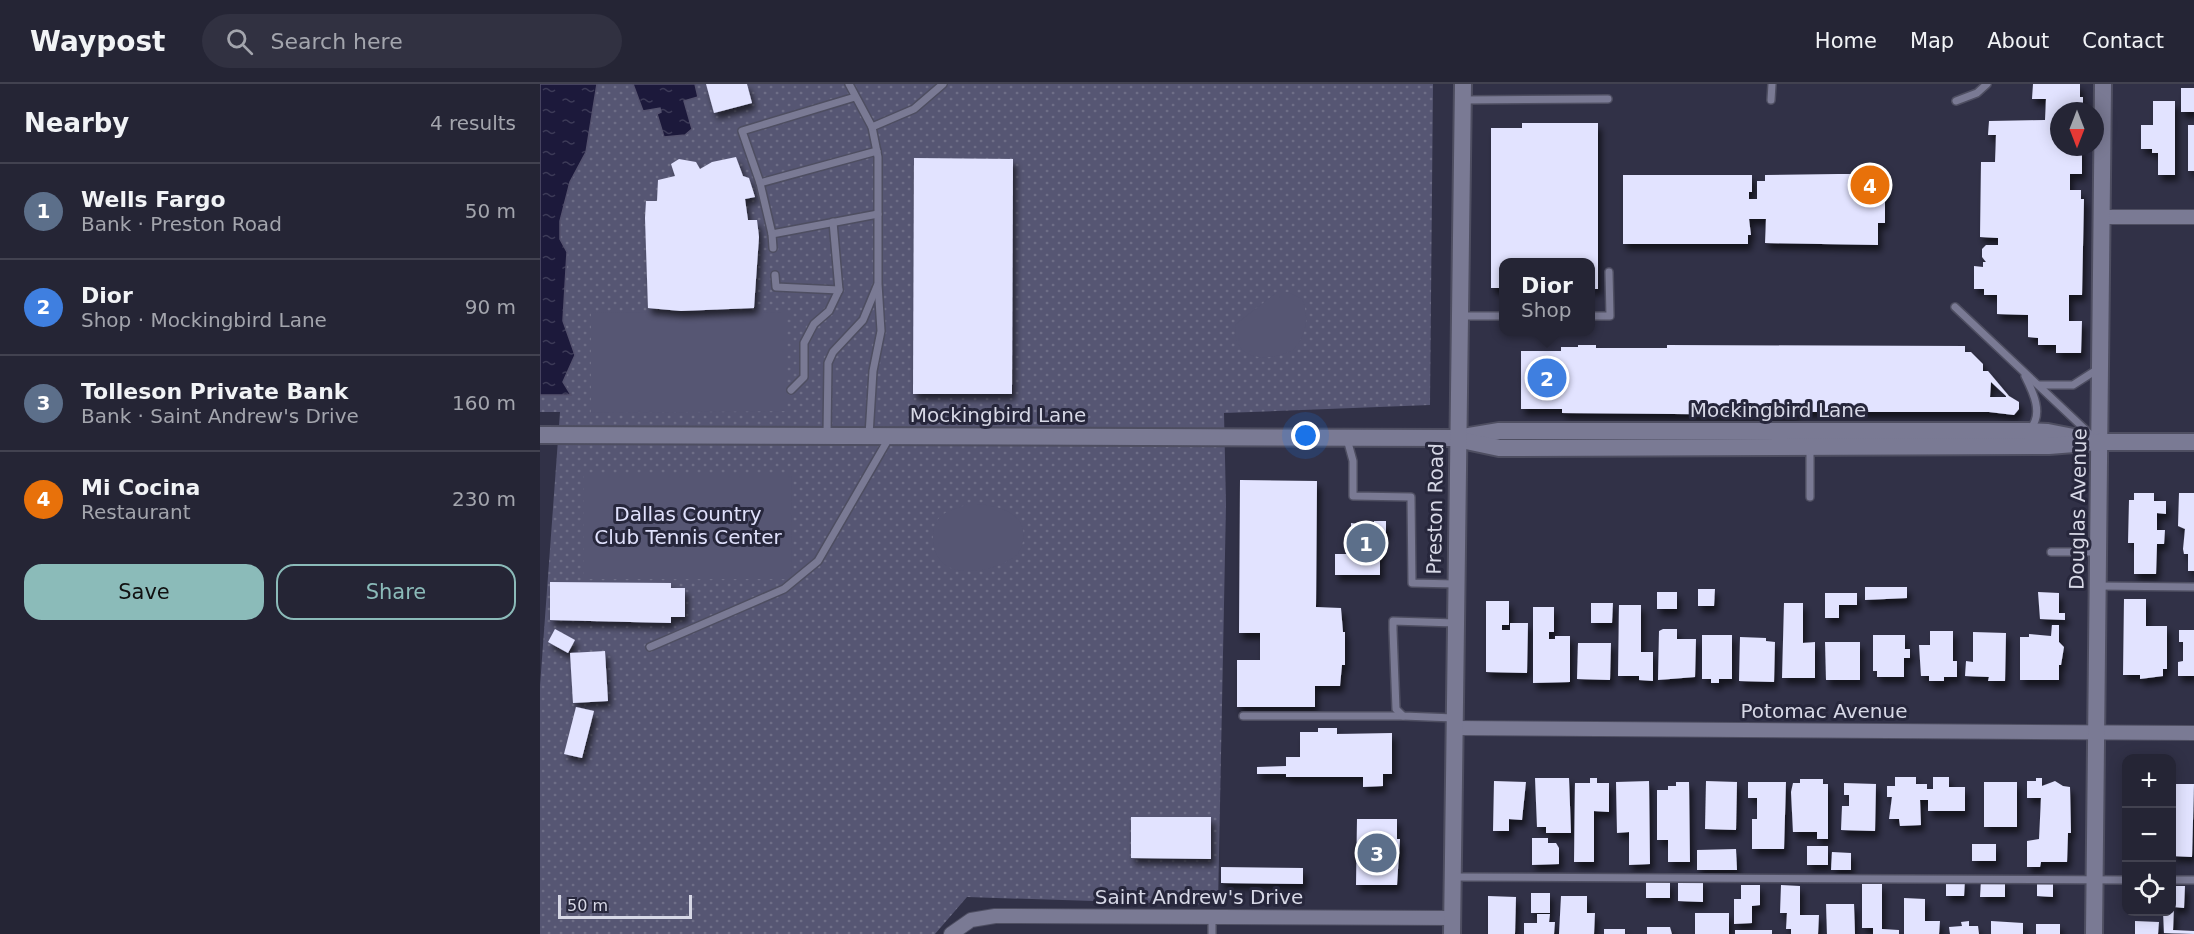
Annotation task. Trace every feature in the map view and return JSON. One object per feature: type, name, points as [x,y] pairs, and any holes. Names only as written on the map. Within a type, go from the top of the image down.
[{"type":"main road","name":"Douglas Avenue","points":[[2094,934],[2098,442],[2102,366],[2103,84]]},
{"type":"main road","name":"Preston Road","points":[[1453,926],[1458,316],[1463,92]]},
{"type":"main road","name":"Mockingbird Lane","points":[[1810,439],[2028,431],[2048,432],[2098,442]]},
{"type":"main road","name":"Mockingbird Lane","points":[[540,435],[1457,438],[1499,448],[1716,439],[1810,439],[2049,446],[2098,442],[2194,442]]},
{"type":"street","points":[[2103,217],[2194,217]]},
{"type":"street","name":"Potomac Avenue","points":[[1454,723],[2194,733]]},
{"type":"street","name":"Saint Andrew's Drive","points":[[951,934],[971,920],[995,916],[1212,916],[1453,926]]},
{"type":"lane","points":[[849,84],[872,127],[877,151],[878,284],[881,331],[873,371],[869,435]]},
{"type":"lane","points":[[872,127],[914,109],[943,84]]},
{"type":"lane","points":[[1771,100],[1772,84]]},
{"type":"lane","points":[[1956,101],[1977,93],[1987,84]]},
{"type":"lane","points":[[1463,92],[1608,99]]},
{"type":"lane","points":[[773,248],[760,183],[742,131],[855,97]]},
{"type":"lane","points":[[760,183],[877,151]]},
{"type":"lane","points":[[772,234],[878,214]]},
{"type":"lane","points":[[791,390],[804,377],[804,343],[814,324],[829,310],[838,290],[833,222]]},
{"type":"lane","points":[[1595,316],[1610,316],[1609,272]]},
{"type":"lane","points":[[775,275],[776,286],[838,290]]},
{"type":"lane","points":[[827,435],[828,363],[833,352],[863,320],[878,284]]},
{"type":"lane","points":[[1955,307],[2098,442]]},
{"type":"lane","points":[[1458,316],[1499,316]]},
{"type":"lane","points":[[2038,385],[2073,384],[2102,366]]},
{"type":"lane","points":[[2023,371],[2033,391],[2038,416],[2028,431]]},
{"type":"lane","points":[[650,647],[784,589],[818,561],[890,435]]},
{"type":"lane","points":[[1347,437],[1353,461],[1353,496],[1411,497],[1412,584],[1455,584]]},
{"type":"lane","points":[[1810,439],[1810,497]]},
{"type":"lane","points":[[2051,552],[2098,552]]},
{"type":"lane","points":[[2097,586],[2194,587]]},
{"type":"lane","points":[[1403,716],[1396,709],[1394,621],[1455,623]]},
{"type":"lane","points":[[1243,716],[1403,716],[1454,723]]},
{"type":"lane","points":[[1453,878],[2122,880]]},
{"type":"lane","points":[[2176,880],[2194,880]]},
{"type":"lane","points":[[1212,916],[1212,934]]},
{"type":"green space","points":[[540,84],[1433,84],[1430,405],[1224,413],[1226,504],[1218,905],[967,897],[935,934],[540,934],[540,686],[560,412],[540,412]]},
{"type":"green space","points":[[1277,292],[1288,292],[1302,299],[1306,313],[1304,332],[1293,350],[1273,357],[1253,356],[1239,346],[1236,324]]},
{"type":"green space","points":[[787,312],[787,411],[591,413],[591,313]]},
{"type":"green space","name":"Dallas Country Club Tennis Center","points":[[584,473],[792,473],[791,579],[584,579]]},
{"type":"green space","points":[[967,504],[996,507],[1014,515],[1023,530],[1022,546],[1016,556],[998,566],[977,571],[957,570],[941,561],[933,545],[935,525],[945,513]]},
{"type":"water","points":[[540,84],[597,84],[586,152],[570,182],[560,221],[560,239],[567,252],[563,321],[575,355],[563,382],[571,395],[540,395]]},
{"type":"water","points":[[633,84],[695,84],[698,97],[684,101],[692,129],[685,135],[664,137],[657,114],[661,112],[660,108],[643,111]]},
{"type":"building","points":[[706,84],[747,84],[752,103],[714,113]]},
{"type":"building","points":[[2033,84],[2080,84],[2080,97],[2083,97],[2083,102],[2050,102],[2050,156],[2082,156],[2082,174],[2070,174],[2070,190],[2081,190],[2081,199],[2084,199],[2082,295],[2069,295],[2069,321],[2082,321],[2081,353],[2056,353],[2056,345],[2038,345],[2038,338],[2028,337],[2028,315],[1997,314],[1997,295],[1984,295],[1984,289],[1974,289],[1974,266],[1983,267],[1983,262],[1986,262],[1982,257],[1982,249],[1986,245],[1998,245],[1998,238],[1980,237],[1981,162],[1995,162],[1996,135],[1988,135],[1989,121],[2045,120],[2046,99],[2032,99]]},
{"type":"building","points":[[2181,88],[2194,88],[2194,112],[2181,112]]},
{"type":"building","points":[[2153,101],[2175,101],[2175,175],[2158,175],[2158,153],[2152,153],[2152,149],[2141,149],[2141,125],[2153,125]]},
{"type":"building","points":[[1522,123],[1598,123],[1598,289],[1595,289],[1595,258],[1499,258],[1499,288],[1491,288],[1491,128],[1522,128]]},
{"type":"building","points":[[2188,125],[2194,125],[2194,171],[2188,171]]},
{"type":"building","points":[[736,157],[743,176],[749,178],[755,197],[745,199],[748,220],[757,220],[759,237],[754,308],[681,311],[648,308],[646,201],[657,201],[658,180],[675,176],[671,164],[679,159],[696,162],[700,169],[712,162]]},
{"type":"building","points":[[914,158],[1013,159],[1012,394],[913,394]]},
{"type":"building","points":[[1879,174],[1879,180],[1885,180],[1885,223],[1878,223],[1878,245],[1765,243],[1766,219],[1749,219],[1751,235],[1748,235],[1748,244],[1623,244],[1623,175],[1752,175],[1752,192],[1749,192],[1749,199],[1757,199],[1757,181],[1765,181],[1765,175]]},
{"type":"building","points":[[1578,345],[1596,345],[1596,348],[1667,348],[1667,345],[1965,346],[1965,352],[1971,352],[1983,364],[1983,371],[1988,371],[2009,396],[2019,402],[2019,409],[2014,415],[1989,412],[1795,412],[1795,415],[1562,413],[1562,409],[1521,409],[1521,351],[1561,351],[1561,347],[1578,347]],"holes":[[[1991,382],[2006,396],[1990,397]]]},
{"type":"building","points":[[1240,480],[1317,481],[1316,607],[1341,608],[1343,632],[1345,632],[1345,665],[1342,665],[1340,686],[1315,686],[1315,707],[1237,707],[1237,660],[1260,660],[1260,633],[1239,633]]},
{"type":"building","points":[[2134,493],[2154,493],[2154,501],[2166,501],[2166,514],[2157,513],[2157,530],[2165,530],[2164,544],[2157,544],[2156,574],[2134,574],[2134,543],[2128,543],[2129,500],[2134,500]]},
{"type":"building","points":[[2179,493],[2194,493],[2194,571],[2188,571],[2188,554],[2184,554],[2183,549],[2185,529],[2178,526]]},
{"type":"building","points":[[1374,521],[1386,521],[1386,533],[1380,533],[1380,575],[1335,575],[1335,554],[1351,554],[1351,523],[1374,526]]},
{"type":"building","points":[[550,582],[671,583],[671,588],[685,588],[685,617],[671,617],[671,623],[550,620]]},
{"type":"building","points":[[1865,587],[1907,587],[1907,598],[1865,600]]},
{"type":"building","points":[[1698,589],[1715,589],[1714,606],[1698,606]]},
{"type":"building","points":[[1657,592],[1677,592],[1677,609],[1657,609]]},
{"type":"building","points":[[2038,592],[2059,593],[2059,613],[2065,613],[2065,620],[2040,619]]},
{"type":"building","points":[[1825,593],[1857,593],[1857,605],[1839,605],[1839,618],[1825,618]]},
{"type":"building","points":[[2124,599],[2146,599],[2146,626],[2167,626],[2167,669],[2163,669],[2163,676],[2140,679],[2140,675],[2123,675]]},
{"type":"building","points":[[1486,601],[1509,601],[1509,625],[1502,625],[1502,630],[1510,630],[1510,623],[1528,623],[1527,673],[1486,672]]},
{"type":"building","points":[[1591,603],[1613,603],[1612,623],[1591,623]]},
{"type":"building","points":[[1784,603],[1803,603],[1803,643],[1815,642],[1815,678],[1782,678]]},
{"type":"building","points":[[1619,605],[1641,605],[1641,652],[1653,652],[1653,681],[1639,680],[1639,676],[1618,676]]},
{"type":"building","points":[[1533,607],[1554,607],[1554,632],[1549,632],[1549,639],[1555,639],[1555,636],[1570,636],[1570,682],[1533,683]]},
{"type":"building","points":[[2052,625],[2059,625],[2059,642],[2064,647],[2061,665],[2059,665],[2059,680],[2020,680],[2020,637],[2029,637],[2029,634],[2051,636]]},
{"type":"building","points":[[555,629],[575,640],[568,653],[548,642]]},
{"type":"building","points":[[1677,629],[1677,639],[1696,639],[1695,677],[1658,680],[1659,631]]},
{"type":"building","points":[[2179,630],[2194,630],[2194,676],[2178,676],[2178,662],[2183,661],[2183,642],[2179,642]]},
{"type":"building","points":[[1930,631],[1953,631],[1953,661],[1957,661],[1957,677],[1944,677],[1944,681],[1929,681],[1929,676],[1921,676],[1919,645],[1930,645]]},
{"type":"building","points":[[1973,632],[2006,633],[2005,681],[1988,681],[1989,677],[1965,676],[1966,661],[1973,662]]},
{"type":"building","points":[[1702,635],[1732,635],[1732,679],[1719,679],[1719,683],[1711,683],[1711,679],[1702,679]]},
{"type":"building","points":[[1873,635],[1905,635],[1905,649],[1910,649],[1910,658],[1904,658],[1904,677],[1877,677],[1877,671],[1873,671]]},
{"type":"building","points":[[1740,637],[1766,638],[1766,641],[1775,642],[1774,682],[1739,681]]},
{"type":"building","points":[[1825,642],[1860,642],[1860,680],[1826,680]]},
{"type":"building","points":[[1578,643],[1611,643],[1610,680],[1577,679]]},
{"type":"building","points":[[605,651],[608,701],[573,703],[570,653]]},
{"type":"building","points":[[576,707],[594,711],[582,758],[564,754]]},
{"type":"building","points":[[1318,728],[1337,728],[1337,734],[1392,733],[1392,774],[1383,774],[1383,786],[1363,787],[1363,777],[1286,777],[1286,774],[1257,774],[1257,767],[1286,766],[1286,757],[1300,757],[1300,732],[1318,732]]},
{"type":"building","points":[[1895,777],[1916,777],[1916,784],[1927,784],[1927,789],[1933,789],[1933,777],[1949,777],[1949,787],[1965,787],[1965,811],[1928,811],[1928,800],[1920,800],[1921,825],[1900,826],[1899,819],[1889,819],[1892,797],[1887,797],[1887,786],[1895,786]]},
{"type":"building","points":[[1535,778],[1569,778],[1571,833],[1546,833],[1546,827],[1537,827]]},
{"type":"building","points":[[1590,778],[1597,778],[1597,783],[1609,783],[1609,812],[1594,811],[1594,862],[1574,862],[1575,783],[1590,783]]},
{"type":"building","points":[[2036,778],[2042,778],[2042,786],[2055,781],[2070,787],[2071,833],[2068,833],[2067,862],[2041,862],[2040,867],[2027,867],[2027,841],[2039,839],[2041,798],[2027,798],[2027,781],[2036,781]]},
{"type":"building","points":[[1800,779],[1823,779],[1823,784],[1828,784],[1828,839],[1817,839],[1817,832],[1793,832],[1791,792],[1793,783],[1800,783]]},
{"type":"building","points":[[1494,781],[1526,782],[1522,820],[1509,819],[1509,831],[1493,831]]},
{"type":"building","points":[[1649,781],[1650,864],[1629,865],[1629,832],[1617,833],[1616,782]]},
{"type":"building","points":[[1706,781],[1737,782],[1736,830],[1705,829]]},
{"type":"building","points":[[1676,782],[1689,782],[1690,862],[1668,862],[1668,840],[1657,840],[1657,790],[1668,790],[1668,786],[1676,786]]},
{"type":"building","points":[[1748,782],[1786,782],[1784,849],[1752,849],[1752,819],[1757,819],[1757,798],[1748,798]]},
{"type":"building","points":[[1984,782],[2017,782],[2017,827],[1984,827]]},
{"type":"building","points":[[1844,783],[1876,784],[1875,831],[1841,830],[1842,806],[1849,806],[1849,795],[1844,795]]},
{"type":"building","points":[[2176,784],[2194,784],[2192,857],[2176,856]]},
{"type":"building","points":[[1131,817],[1211,817],[1211,859],[1131,858]]},
{"type":"building","points":[[1357,819],[1397,819],[1397,839],[1400,839],[1397,885],[1356,885]]},
{"type":"building","points":[[1532,838],[1548,838],[1548,843],[1556,843],[1559,848],[1559,864],[1532,865]]},
{"type":"building","points":[[1972,844],[1996,844],[1996,861],[1972,861]]},
{"type":"building","points":[[1807,846],[1828,846],[1828,865],[1807,865]]},
{"type":"building","points":[[1736,849],[1737,870],[1697,870],[1697,850]]},
{"type":"building","points":[[1832,852],[1851,853],[1851,870],[1831,870]]},
{"type":"building","points":[[1221,867],[1303,868],[1303,884],[1221,883]]},
{"type":"building","points":[[1946,879],[1965,880],[1964,896],[1946,896]]},
{"type":"building","points":[[1678,880],[1703,880],[1703,902],[1678,901]]},
{"type":"building","points":[[1981,880],[2005,880],[2005,897],[1980,897]]},
{"type":"building","points":[[1646,882],[1670,882],[1670,898],[1646,898]]},
{"type":"building","points":[[2037,882],[2053,882],[2053,897],[2037,896]]},
{"type":"building","points":[[1862,884],[1882,884],[1882,929],[1899,930],[1899,934],[1873,934],[1873,928],[1862,928]]},
{"type":"building","points":[[1741,885],[1760,885],[1760,905],[1752,906],[1752,923],[1734,924],[1734,899],[1741,899]]},
{"type":"building","points":[[1781,885],[1800,886],[1800,915],[1819,915],[1818,934],[1791,934],[1791,929],[1786,929],[1787,913],[1780,913]]},
{"type":"building","points":[[2176,886],[2185,886],[2184,908],[2176,907]]},
{"type":"building","points":[[1531,893],[1550,893],[1550,913],[1531,913]]},
{"type":"building","points":[[1488,896],[1516,897],[1515,934],[1488,934]]},
{"type":"building","points":[[1561,896],[1587,896],[1587,913],[1595,913],[1594,934],[1559,934]]},
{"type":"building","points":[[1904,898],[1925,899],[1925,921],[1940,921],[1939,934],[1904,934]]},
{"type":"building","points":[[1826,904],[1854,904],[1855,934],[1827,934]]},
{"type":"building","points":[[1695,913],[1729,913],[1729,934],[1695,934]]},
{"type":"building","points":[[1537,914],[1550,914],[1549,922],[1555,922],[1554,934],[1524,934],[1524,923],[1537,923]]},
{"type":"building","points":[[2163,916],[2174,916],[2173,930],[2194,931],[2194,934],[2164,933]]},
{"type":"building","points":[[1969,921],[1969,926],[1978,926],[1979,934],[1950,934],[1949,927],[1962,926],[1961,922]]},
{"type":"building","points":[[1991,921],[2023,923],[2023,934],[1991,934]]},
{"type":"building","points":[[2135,921],[2159,922],[2158,934],[2135,934]]},
{"type":"building","points":[[2036,924],[2060,924],[2060,934],[2036,934]]},
{"type":"building","points":[[1647,927],[1670,927],[1672,934],[1647,934]]},
{"type":"building","points":[[1604,929],[1625,929],[1625,934],[1604,934]]},
{"type":"building","points":[[1735,930],[1772,930],[1772,934],[1735,934]]},
{"type":"place","name":"Mi Cocina","points":[[1870,185]]},
{"type":"place","name":"Dior","points":[[1547,378]]},
{"type":"place","name":"Wells Fargo","points":[[1366,543]]},
{"type":"place","name":"Tolleson Private Bank","points":[[1377,853]]}]
